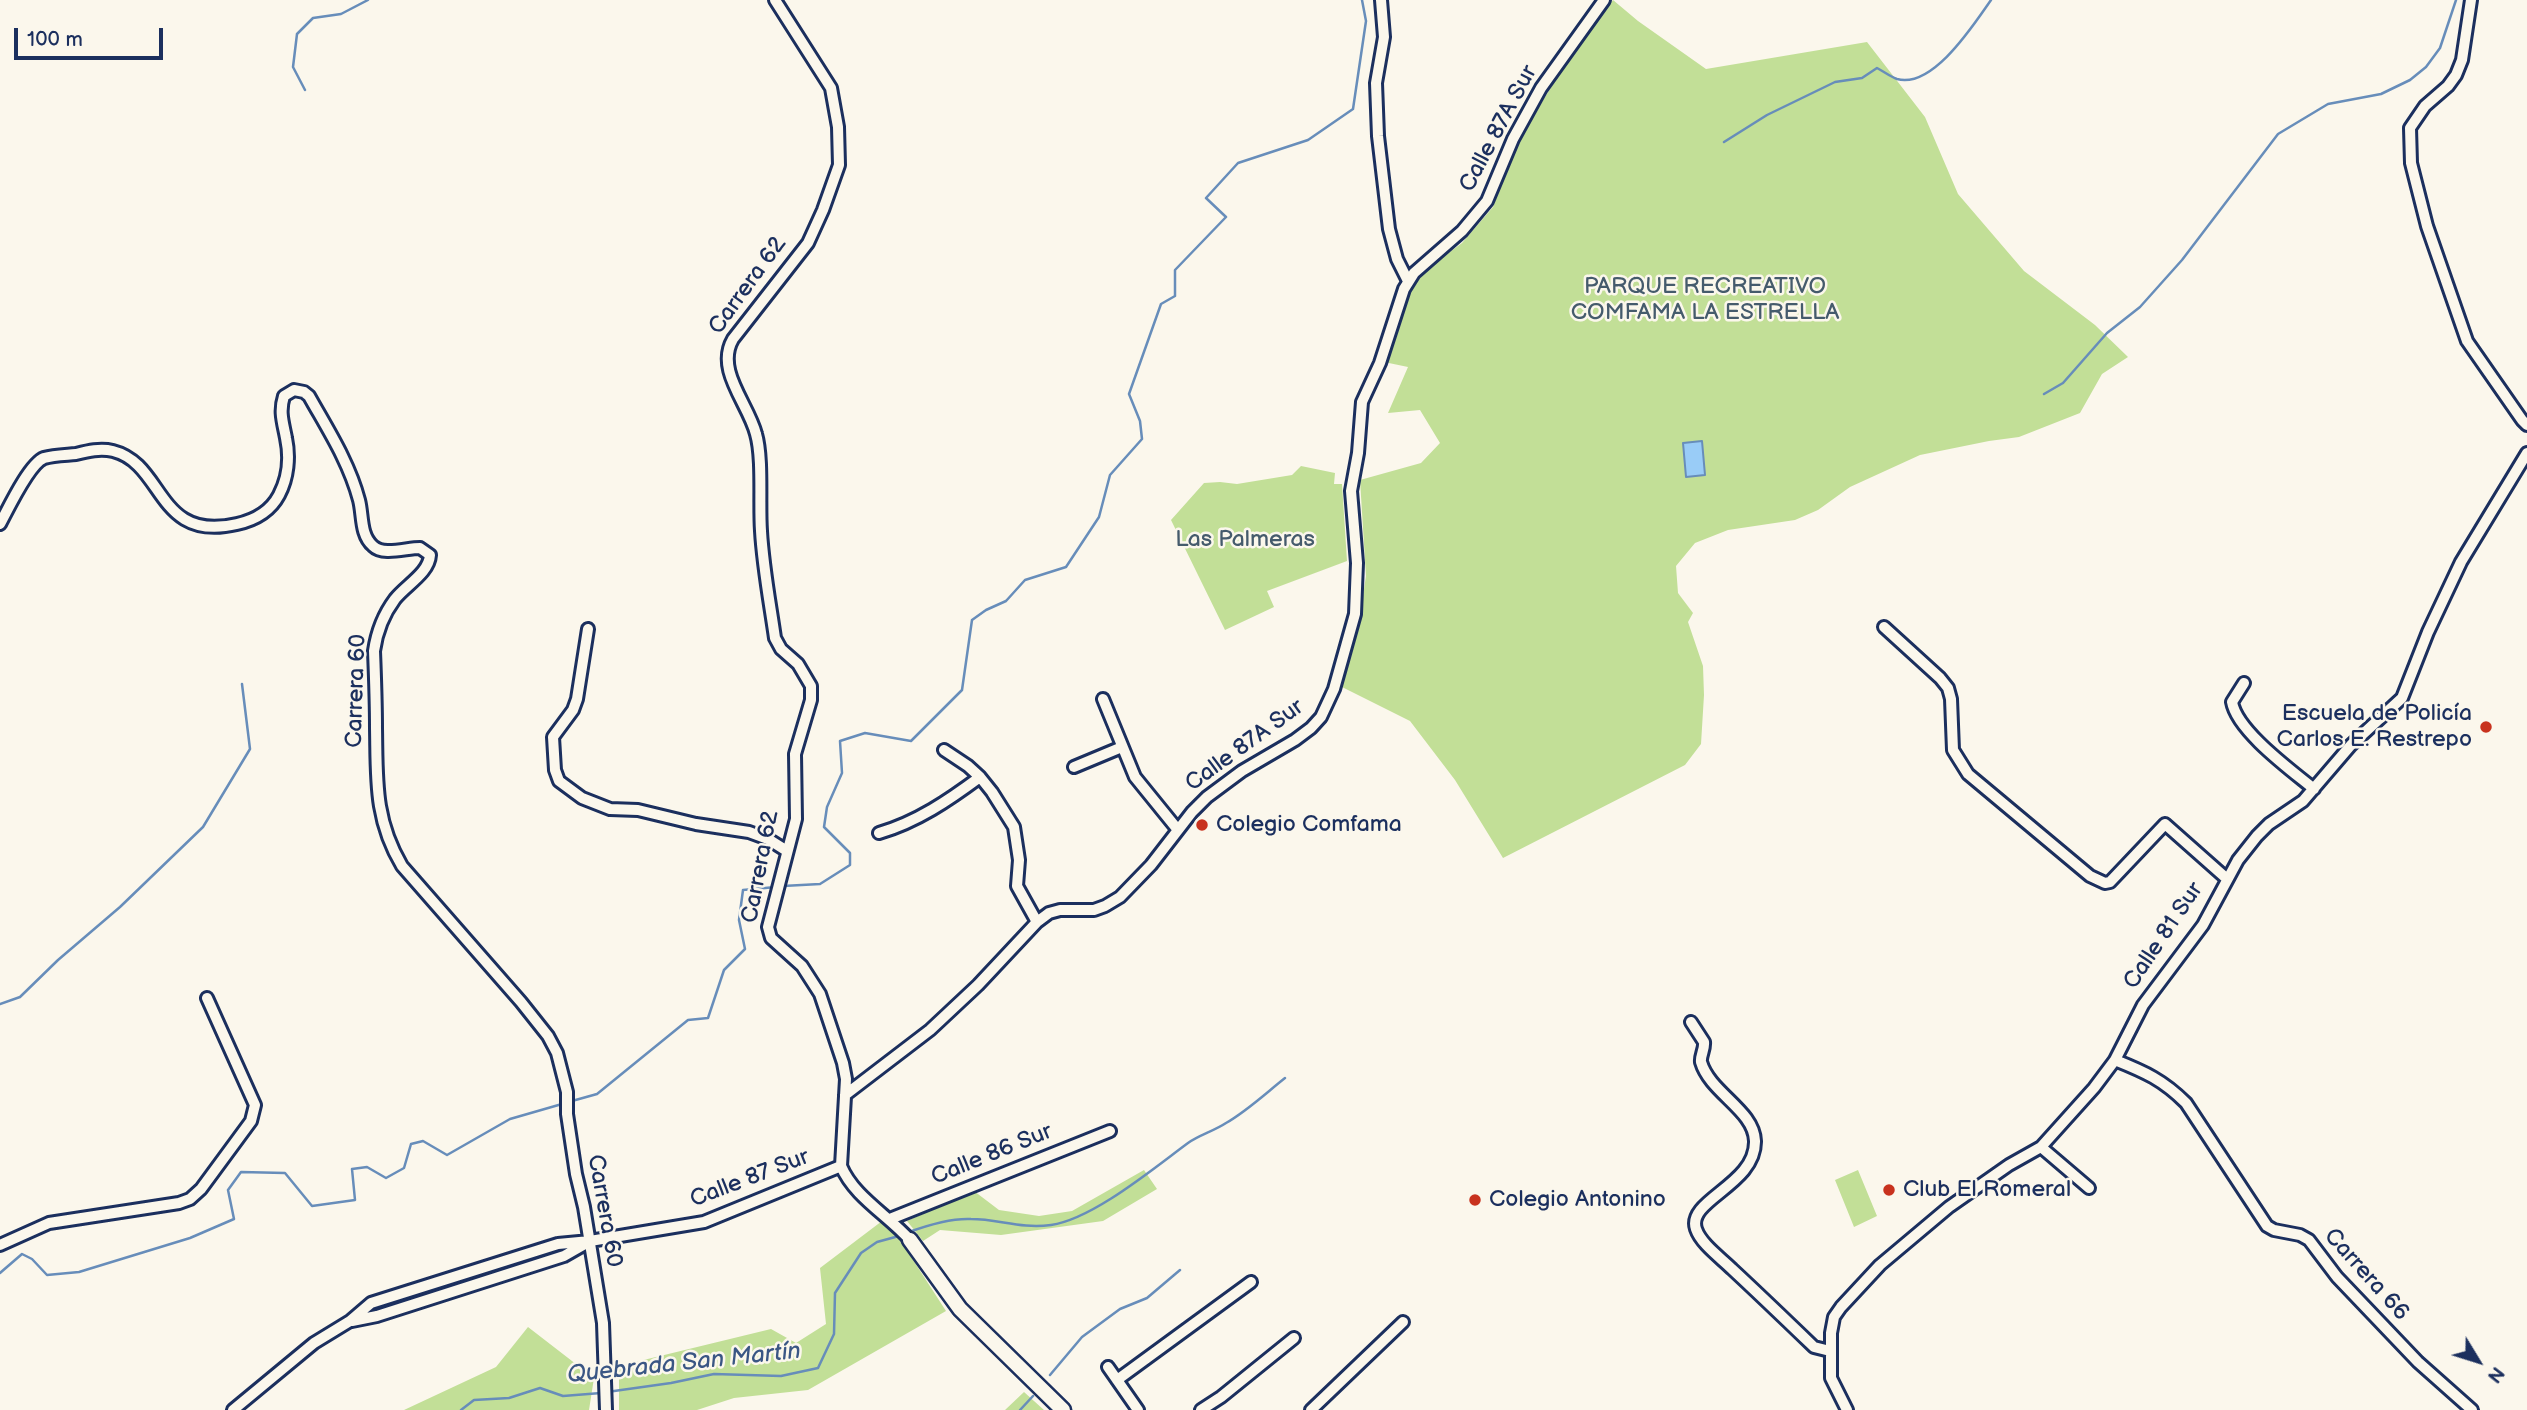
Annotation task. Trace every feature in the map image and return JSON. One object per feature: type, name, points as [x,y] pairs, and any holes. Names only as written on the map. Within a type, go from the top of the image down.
[{"type":"street","name":"Carrera 62","points":[[775,0],[831,88],[840,156],[812,236],[733,338],[726,355],[730,372],[758,441],[761,542],[775,638],[781,649],[798,664],[811,686],[811,700],[795,754],[796,819],[768,927],[771,938],[802,966],[820,993],[844,1063],[841,1166]]},
{"type":"street","points":[[1381,0],[1384,37],[1376,83],[1378,136],[1388,229],[1397,260],[1408,281]]},
{"type":"street","name":"Calle 87A Sur","points":[[845,1095],[930,1030],[1049,913],[1060,910],[1094,910],[1105,906],[1134,884],[1207,797],[1242,771],[1311,728],[1328,705],[1355,614],[1357,563],[1351,491],[1358,453],[1362,402],[1380,363],[1408,281],[1422,264],[1462,231],[1487,201],[1513,139],[1541,88],[1604,0]]},
{"type":"street","points":[[2471,0],[2462,60],[2456,75],[2448,86],[2425,106],[2410,128],[2411,163],[2427,226],[2467,341],[2527,425]]},
{"type":"street","name":"Carrera 60","points":[[0,524],[40,460],[100,449],[127,458],[144,474],[168,507],[190,522],[219,526],[256,518],[273,505],[286,478],[286,439],[281,413],[284,396],[294,390],[309,396],[342,454],[359,500],[365,536],[372,546],[381,552],[420,548],[430,555],[427,565],[397,596],[383,616],[374,651],[376,786],[389,841],[402,866],[521,1002],[548,1036],[562,1067],[576,1174],[603,1323],[606,1407]]},
{"type":"street","name":"Calle 81 Sur","points":[[1847,1410],[1831,1378],[1830,1351],[1835,1317],[1840,1307],[1880,1265],[1950,1207],[2041,1147],[2094,1088],[2115,1060],[2143,1005],[2203,925],[2227,878],[2257,836],[2314,789],[2351,745],[2397,704],[2406,692],[2428,632],[2462,562],[2527,453]]},
{"type":"street","points":[[1884,627],[1948,688],[1951,699],[1953,751],[1968,774],[2090,876],[2105,883],[2110,882],[2165,824],[2227,878]]},
{"type":"street","points":[[588,628],[577,699],[573,710],[553,737],[555,770],[559,781],[582,798],[610,809],[638,810],[695,824],[748,832],[768,839],[787,851]]},
{"type":"street","points":[[2244,683],[2232,702],[2234,712],[2263,744],[2314,789]]},
{"type":"street","points":[[1103,699],[1142,788],[1178,830]]},
{"type":"street","points":[[1074,767],[1122,747]]},
{"type":"street","points":[[944,750],[980,777],[1014,827],[1020,860],[1017,886],[1037,922]]},
{"type":"street","points":[[879,833],[924,815],[980,777]]},
{"type":"street","points":[[0,1245],[49,1223],[179,1203],[190,1199],[201,1189],[251,1121],[255,1105],[207,998]]},
{"type":"street","points":[[1691,1022],[1705,1046],[1701,1062],[1720,1093],[1749,1124],[1755,1138],[1754,1155],[1747,1168],[1709,1200],[1700,1213],[1695,1228],[1719,1256],[1814,1347],[1830,1351]]},
{"type":"street","name":"Carrera 66","points":[[2115,1060],[2151,1074],[2171,1088],[2186,1103],[2267,1226],[2309,1240],[2337,1277],[2418,1362],[2472,1410]]},
{"type":"street","name":"Calle 86 Sur","points":[[890,1219],[1110,1131]]},
{"type":"street","points":[[2041,1147],[2089,1188]]},
{"type":"street","points":[[841,1166],[856,1190],[910,1240],[960,1309],[1063,1410]]},
{"type":"street","name":"Calle 87 Sur","points":[[233,1410],[314,1343],[372,1303],[558,1244],[704,1222],[841,1166]]},
{"type":"street","points":[[1117,1380],[1251,1282]]},
{"type":"street","points":[[1311,1410],[1403,1322]]},
{"type":"street","points":[[1201,1410],[1294,1338]]},
{"type":"street","points":[[1108,1367],[1138,1410]]},
{"type":"green space","name":"PARQUE RECREATIVO COMFAMA LA ESTRELLA","points":[[1613,0],[1706,69],[1867,42],[1925,117],[1958,194],[2024,271],[2095,325],[2128,357],[2102,374],[2080,413],[2019,437],[1920,455],[1850,487],[1818,510],[1795,520],[1728,530],[1695,543],[1676,566],[1678,593],[1693,613],[1688,622],[1703,666],[1701,744],[1685,765],[1503,858],[1455,780],[1410,721],[1340,686],[1358,628],[1366,576],[1360,480],[1421,463],[1440,443],[1420,410],[1388,413],[1408,367],[1384,362],[1416,277],[1462,243],[1493,207],[1516,145],[1574,49]]},
{"type":"green space","name":"Las Palmeras","points":[[1301,466],[1335,473],[1334,484],[1342,484],[1347,561],[1267,591],[1274,607],[1225,630],[1171,520],[1204,483],[1237,484],[1292,475]]},
{"type":"green space","points":[[1144,1170],[1157,1189],[1103,1221],[1001,1235],[940,1230],[923,1241],[907,1221],[974,1191],[999,1210],[1039,1216],[1072,1211]]},
{"type":"green space","points":[[1858,1170],[1877,1216],[1854,1227],[1835,1180]]},
{"type":"green space","points":[[886,1218],[946,1311],[808,1390],[734,1398],[697,1410],[619,1410],[619,1366],[771,1329],[796,1343],[826,1324],[820,1268]]},
{"type":"green space","points":[[528,1327],[594,1378],[589,1410],[404,1410],[496,1367]]},
{"type":"green space","points":[[1024,1392],[1044,1410],[1005,1410]]},
{"type":"water","points":[[1702,441],[1705,475],[1686,477],[1683,443]]},
{"type":"waterway","points":[[305,90],[293,67],[297,34],[313,18],[341,14],[368,0]]},
{"type":"waterway","points":[[783,886],[820,884],[850,865],[850,853],[824,827],[827,807],[842,773],[840,741],[865,733],[911,741],[962,690],[972,620],[1006,601],[1025,580],[1066,567],[1099,517],[1110,475],[1142,439],[1140,421],[1129,394],[1161,304],[1175,296],[1175,270],[1226,217],[1206,198],[1238,163],[1308,140],[1353,109],[1366,21],[1362,0]]},
{"type":"waterway","points":[[1724,142],[1767,115],[1835,82],[1862,78],[1877,68],[1897,79],[1911,79],[1924,74],[1951,52],[1991,0]]},
{"type":"waterway","points":[[2044,394],[2063,383],[2107,333],[2140,307],[2182,260],[2278,134],[2328,104],[2381,94],[2410,80],[2426,67],[2440,48],[2456,0]]},
{"type":"waterway","points":[[0,1004],[20,997],[120,907],[203,827],[250,749],[242,684]]},
{"type":"waterway","points":[[572,1101],[597,1094],[688,1020],[708,1018],[724,970],[745,949],[739,920],[743,890],[776,887]]},
{"type":"waterway","name":"Quebrada San Martín","points":[[909,1232],[939,1222],[963,1219],[1029,1226],[1068,1221],[1104,1203],[1192,1140],[1234,1118],[1285,1078]]},
{"type":"waterway","points":[[0,1273],[22,1254],[32,1259],[47,1275],[79,1272],[190,1238],[234,1219],[228,1190],[241,1172],[285,1173],[312,1206],[355,1200],[352,1169],[367,1167],[386,1178],[404,1168],[411,1144],[423,1141],[447,1155],[510,1119],[562,1104]]},
{"type":"waterway","name":"Quebrada San Martín","points":[[607,1392],[714,1374],[781,1376],[818,1368],[834,1334],[835,1293],[861,1253],[877,1242],[899,1236]]},
{"type":"waterway","points":[[1050,1375],[1082,1337],[1120,1309],[1147,1298],[1180,1270]]},
{"type":"waterway","name":"Quebrada San Martín","points":[[461,1410],[474,1400],[509,1398],[540,1388],[563,1396],[601,1393]]},
{"type":"waterway","points":[[1020,1410],[1033,1396]]},
{"type":"place","name":"Escuela de Policía Carlos E. Restrepo","points":[[2486,727]]},
{"type":"place","name":"Colegio Comfama","points":[[1202,825]]},
{"type":"place","name":"Club El Romeral","points":[[1889,1190]]},
{"type":"place","name":"Colegio Antonino","points":[[1475,1200]]}]
